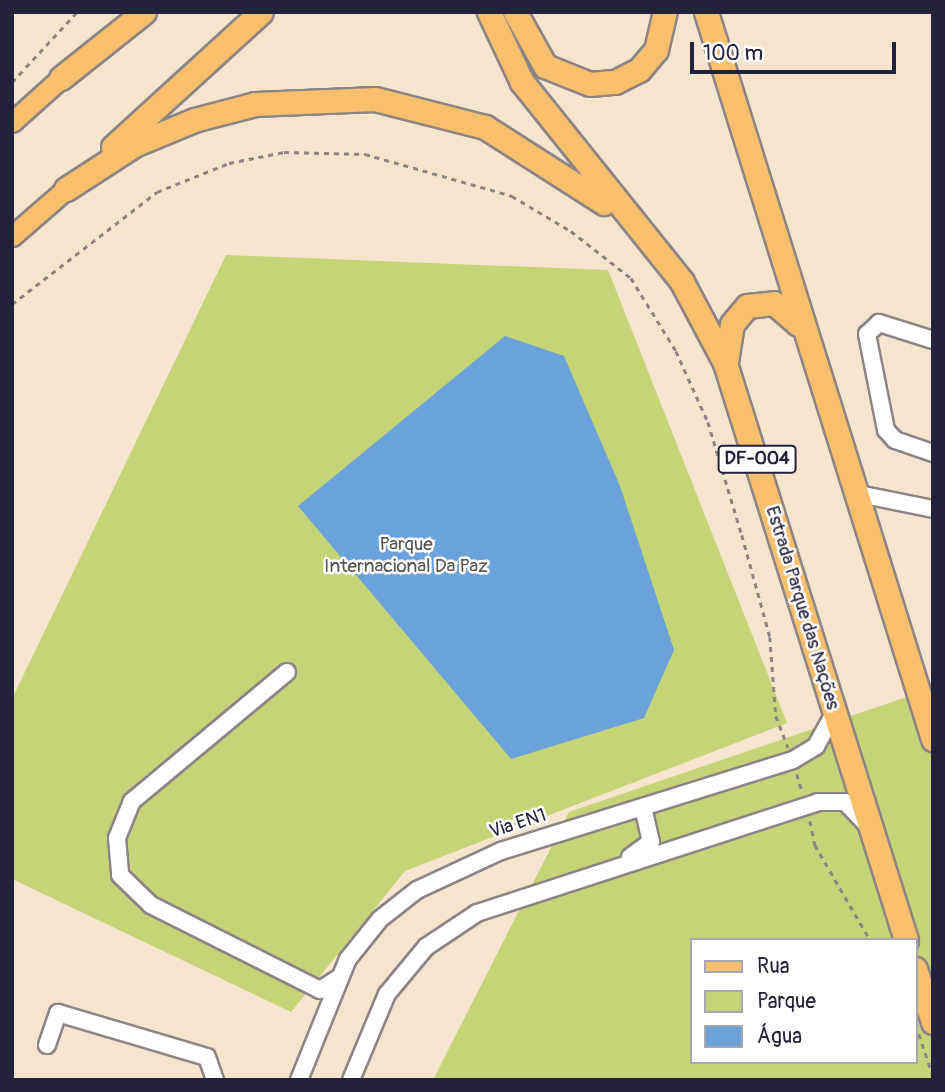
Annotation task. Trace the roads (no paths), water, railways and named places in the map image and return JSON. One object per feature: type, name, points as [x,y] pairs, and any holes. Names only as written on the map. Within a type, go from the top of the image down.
[{"type":"highway","points":[[61,78],[120,12]]},
{"type":"highway","points":[[61,78],[144,12]]},
{"type":"highway","points":[[66,189],[261,12]]},
{"type":"highway","name":"Estrada Parque das Nações","points":[[489,12],[522,82],[682,282],[725,363],[905,938]]},
{"type":"highway","points":[[515,12],[545,66],[590,84],[615,82],[639,70],[656,50],[665,12]]},
{"type":"highway","points":[[706,12],[800,326],[933,739]]},
{"type":"highway","points":[[66,189],[134,145],[194,120],[278,102],[375,99],[485,127],[535,153],[636,226]]},
{"type":"highway","points":[[725,363],[732,324],[747,306],[781,306],[800,326]]},
{"type":"highway","points":[[917,975],[933,1022]]},
{"type":"main road","points":[[12,122],[61,78]]},
{"type":"main road","points":[[12,236],[66,189]]},
{"type":"street","points":[[933,340],[879,323],[867,334],[886,430],[895,440],[933,453]]},
{"type":"street","points":[[854,493],[933,509]]},
{"type":"street","points":[[286,672],[132,801],[117,838],[120,875],[151,905],[320,990],[337,979]]},
{"type":"street","name":"Via EN1","points":[[299,1080],[337,979],[380,919],[442,876],[643,807],[793,760],[816,746],[834,713]]},
{"type":"street","points":[[351,1080],[387,994],[426,947],[477,913],[806,806],[845,802],[871,832]]},
{"type":"street","points":[[610,870],[651,842],[643,807]]},
{"type":"street","points":[[47,1045],[58,1013],[207,1057],[215,1080]]},
{"type":"water","points":[[505,336],[564,356],[620,486],[674,650],[644,718],[511,759],[298,506]]},
{"type":"park label","name":"Parque Internacional Da Paz","points":[[406,556]]}]
